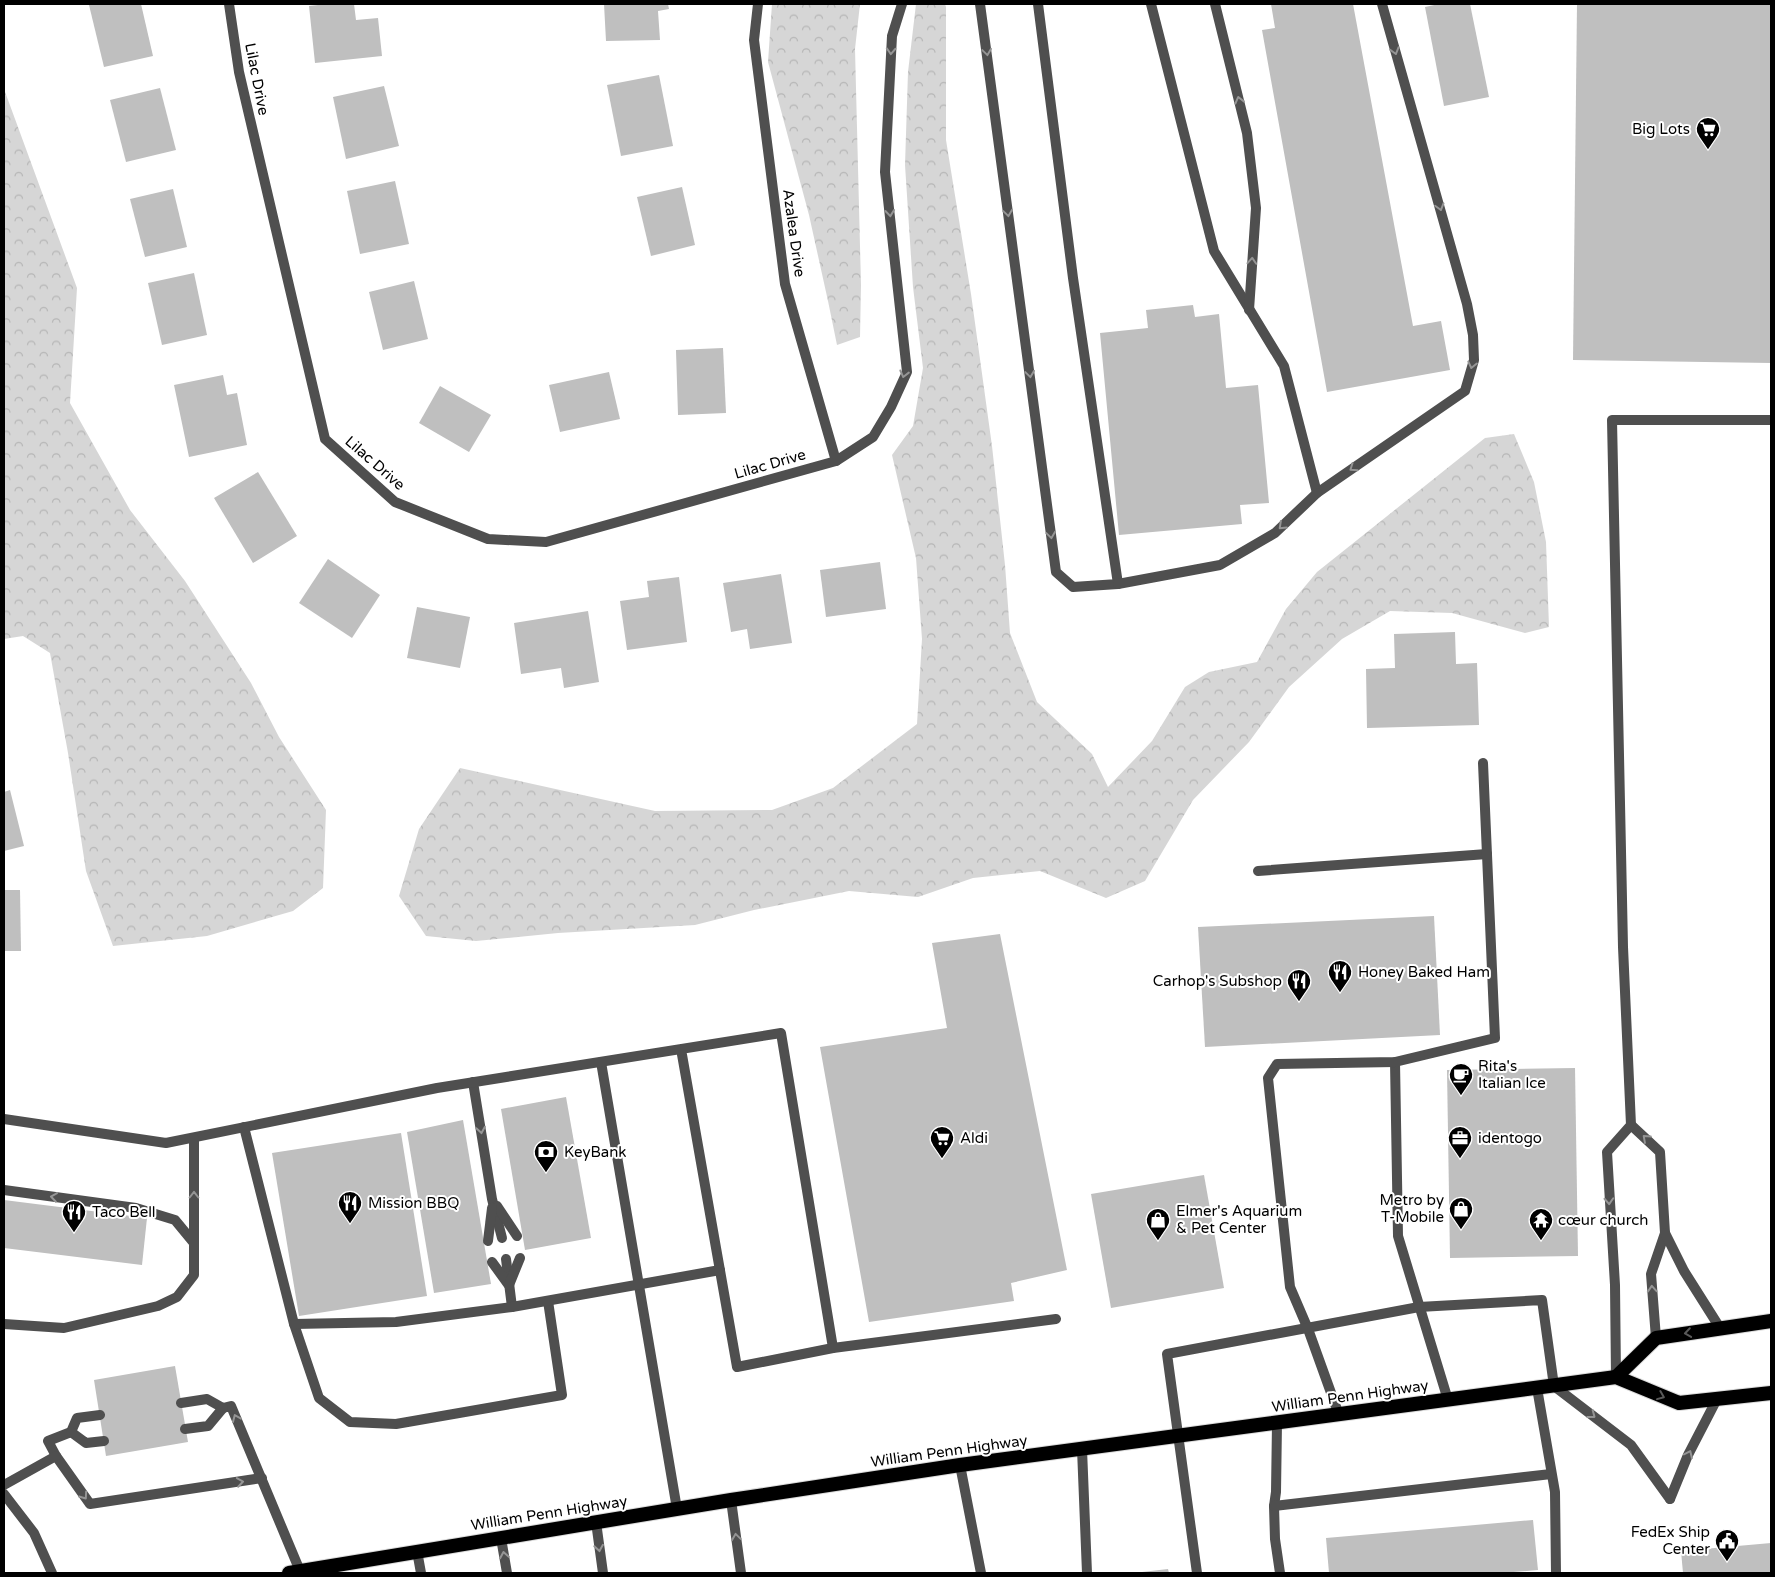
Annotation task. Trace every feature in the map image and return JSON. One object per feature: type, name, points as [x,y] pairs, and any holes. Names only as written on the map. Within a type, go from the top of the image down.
[{"type":"highway","points":[[1771,1321],[1656,1338],[1616,1377],[1679,1403],[1771,1393]]},
{"type":"highway","name":"William Penn Highway","points":[[294,1572],[731,1500],[960,1465],[1616,1377]]},
{"type":"street","name":"Lilac Drive","points":[[229,4],[239,72],[325,439],[395,502],[488,539],[546,542],[836,461],[873,437],[891,407],[907,372],[885,172],[892,36],[902,4]]},
{"type":"street","name":"Azalea Drive","points":[[758,4],[754,40],[786,284],[836,461]]},
{"type":"street","points":[[980,4],[1056,572],[1073,587],[1118,584],[1220,565],[1275,533],[1317,493],[1465,391],[1474,360],[1473,335],[1467,304],[1382,4]]},
{"type":"street","points":[[1038,4],[1073,278],[1118,584]]},
{"type":"street","points":[[1151,4],[1214,251],[1284,366],[1317,493]]},
{"type":"street","points":[[1215,4],[1247,133],[1256,208],[1250,310]]},
{"type":"street","points":[[1616,1377],[1615,1285],[1607,1152],[1631,1125],[1622,914],[1612,420],[1771,420]]},
{"type":"street","points":[[1338,1414],[1308,1329],[1290,1287],[1268,1078],[1278,1064],[1396,1062],[1495,1038],[1483,764]]},
{"type":"street","points":[[1258,871],[1487,854]]},
{"type":"street","points":[[4,1119],[166,1144],[474,1082],[781,1033],[833,1348]]},
{"type":"street","points":[[682,1049],[737,1367],[833,1348],[1056,1319]]},
{"type":"street","points":[[600,1062],[676,1509]]},
{"type":"street","points":[[1396,1062],[1398,1236],[1418,1307],[1448,1400]]},
{"type":"street","points":[[474,1082],[492,1199],[502,1238]]},
{"type":"street","points":[[1631,1125],[1660,1152],[1664,1233],[1651,1274],[1656,1338]]},
{"type":"street","points":[[244,1128],[294,1324],[319,1398],[350,1422],[396,1424],[562,1395],[548,1301]]},
{"type":"street","points":[[4,1324],[64,1328],[158,1306],[177,1297],[194,1275],[194,1138]]},
{"type":"street","points":[[4,1190],[136,1208],[175,1220],[194,1244]]},
{"type":"street","points":[[492,1199],[517,1236]]},
{"type":"street","points":[[488,1241],[492,1199]]},
{"type":"street","points":[[1664,1233],[1684,1271],[1720,1328]]},
{"type":"street","points":[[509,1286],[520,1258]]},
{"type":"street","points":[[506,1260],[512,1307]]},
{"type":"street","points":[[492,1262],[509,1286]]},
{"type":"street","points":[[294,1324],[396,1322],[512,1307],[720,1270]]},
{"type":"street","points":[[1197,1573],[1167,1354],[1418,1307],[1542,1300],[1554,1386],[1631,1445],[1670,1498],[1688,1455],[1716,1399]]},
{"type":"street","points":[[1537,1388],[1555,1492],[1556,1573]]},
{"type":"street","points":[[181,1403],[207,1399],[223,1408]]},
{"type":"street","points":[[185,1429],[208,1426],[223,1408],[231,1406],[262,1478],[294,1572]]},
{"type":"street","points":[[100,1415],[77,1418],[71,1432],[48,1441],[56,1456],[90,1504],[262,1478]]},
{"type":"street","points":[[1277,1423],[1274,1506],[1275,1539],[1280,1573]]},
{"type":"street","points":[[71,1432],[86,1443],[104,1440]]},
{"type":"street","points":[[1082,1449],[1087,1573]]},
{"type":"street","points":[[4,1484],[56,1456]]},
{"type":"street","points":[[960,1465],[981,1573]]},
{"type":"street","points":[[1274,1506],[1551,1474]]},
{"type":"street","points":[[4,1494],[34,1533],[52,1573]]},
{"type":"street","points":[[731,1500],[741,1573]]},
{"type":"street","points":[[596,1522],[603,1573]]},
{"type":"street","points":[[501,1538],[507,1573]]},
{"type":"street","points":[[417,1551],[421,1573]]},
{"type":"green space","points":[[772,4],[860,4],[855,49],[861,285],[860,337],[837,345],[809,215],[768,62]]},
{"type":"green space","points":[[916,4],[945,4],[946,7],[946,140],[971,294],[992,446],[1005,565],[1010,633],[1037,702],[1092,754],[1108,787],[1152,741],[1185,687],[1209,672],[1257,662],[1286,609],[1317,572],[1485,438],[1514,434],[1534,482],[1546,542],[1549,627],[1525,633],[1452,613],[1390,611],[1342,639],[1289,687],[1249,742],[1193,800],[1145,881],[1106,898],[1040,871],[973,878],[918,897],[849,891],[754,910],[695,925],[558,933],[476,941],[426,936],[399,896],[419,829],[460,768],[655,811],[772,810],[833,788],[917,724],[922,639],[916,558],[892,455],[913,426],[923,368],[913,287],[905,165],[908,72]]},
{"type":"green space","points":[[4,89],[77,288],[70,403],[130,510],[185,581],[251,683],[279,737],[326,810],[323,888],[293,911],[207,936],[113,946],[86,871],[50,653],[23,636],[4,639]]},
{"type":"building","points":[[141,4],[153,56],[104,67],[89,5]]},
{"type":"building","points":[[354,4],[356,20],[378,18],[382,56],[315,63],[309,6]]},
{"type":"building","points":[[604,4],[668,4],[669,9],[658,11],[660,40],[606,41]]},
{"type":"building","points":[[1271,4],[1353,4],[1413,326],[1441,321],[1450,370],[1327,392],[1262,30],[1275,28]]},
{"type":"building","points":[[1439,4],[1470,4],[1489,97],[1444,106],[1425,7]]},
{"type":"building","points":[[1577,4],[1771,4],[1771,363],[1573,360]]},
{"type":"building","points":[[659,75],[673,146],[621,156],[607,85]]},
{"type":"building","points":[[384,86],[399,146],[346,159],[333,97]]},
{"type":"building","points":[[160,88],[176,150],[126,162],[110,100]]},
{"type":"building","points":[[395,181],[409,244],[360,254],[347,191]]},
{"type":"building","points":[[682,187],[695,245],[651,256],[637,197]]},
{"type":"building","points":[[173,189],[187,247],[145,257],[130,199]]},
{"type":"building","points":[[194,273],[207,335],[162,345],[148,283]]},
{"type":"building","points":[[414,281],[428,339],[383,350],[369,292]]},
{"type":"building","points":[[1193,305],[1195,317],[1219,314],[1226,388],[1258,385],[1269,503],[1240,505],[1242,524],[1119,535],[1100,333],[1148,328],[1146,310]]},
{"type":"building","points":[[723,348],[726,413],[678,415],[676,350]]},
{"type":"building","points":[[609,372],[620,419],[560,432],[549,385]]},
{"type":"building","points":[[223,375],[227,395],[237,393],[247,445],[189,457],[174,385]]},
{"type":"building","points":[[440,386],[491,415],[469,452],[419,423]]},
{"type":"building","points":[[258,472],[297,536],[253,563],[214,498]]},
{"type":"building","points":[[328,559],[380,595],[352,638],[299,603]]},
{"type":"building","points":[[880,562],[886,609],[826,617],[820,570]]},
{"type":"building","points":[[781,574],[792,643],[750,649],[747,629],[731,632],[723,583]]},
{"type":"building","points":[[679,577],[687,642],[627,650],[620,601],[649,597],[647,581]]},
{"type":"building","points":[[417,607],[470,617],[460,668],[407,658]]},
{"type":"building","points":[[588,611],[599,682],[564,688],[561,668],[521,674],[514,623]]},
{"type":"building","points":[[1455,632],[1456,664],[1477,663],[1479,725],[1367,728],[1366,669],[1395,668],[1394,634]]},
{"type":"building","points":[[10,790],[24,846],[4,851],[4,792]]},
{"type":"building","points":[[4,890],[20,890],[21,951],[4,951]]},
{"type":"building","points":[[1434,916],[1440,1035],[1205,1047],[1198,927]]},
{"type":"building","name":"Aldi","points":[[1000,934],[1067,1270],[1011,1283],[1014,1301],[869,1322],[820,1047],[947,1028],[932,943]]},
{"type":"building","points":[[1575,1068],[1578,1256],[1450,1258],[1447,1070]]},
{"type":"building","name":"KeyBank","points":[[566,1097],[591,1238],[525,1250],[501,1109]]},
{"type":"building","points":[[463,1120],[491,1284],[434,1293],[407,1132]]},
{"type":"building","name":"Mission BBQ","points":[[401,1133],[427,1296],[299,1316],[272,1153]]},
{"type":"building","name":"Elmer's Aquarium & Pet Center","points":[[1204,1175],[1224,1288],[1111,1308],[1091,1194]]},
{"type":"building","name":"Taco Bell","points":[[4,1200],[147,1218],[142,1265],[4,1248]]},
{"type":"building","points":[[175,1366],[188,1442],[106,1456],[94,1380]]},
{"type":"building","points":[[1533,1520],[1538,1570],[1501,1573],[1329,1573],[1326,1538]]},
{"type":"building","name":"FedEx Ship Center","points":[[1771,1543],[1771,1573],[1683,1573],[1681,1551]]},
{"type":"building","points":[[1168,1569],[1169,1573],[1142,1573],[1142,1572]]},
{"type":"place","name":"Big Lots","points":[[1708,150]]},
{"type":"place","name":"Honey Baked Ham","points":[[1340,993]]},
{"type":"place","name":"Carhop's Subshop","points":[[1299,1002]]},
{"type":"place","name":"Rita's Italian Ice","points":[[1461,1096]]},
{"type":"place","name":"Aldi","points":[[942,1159]]},
{"type":"place","name":"identogo","points":[[1460,1159]]},
{"type":"place","name":"KeyBank","points":[[546,1173]]},
{"type":"place","name":"Mission BBQ","points":[[350,1224]]},
{"type":"place","name":"Metro by T-Mobile","points":[[1461,1230]]},
{"type":"place","name":"Taco Bell","points":[[74,1233]]},
{"type":"place","name":"Elmer's Aquarium & Pet Center","points":[[1158,1241]]},
{"type":"place","name":"cœur church","points":[[1541,1241]]},
{"type":"place","name":"FedEx Ship Center","points":[[1727,1562]]}]
